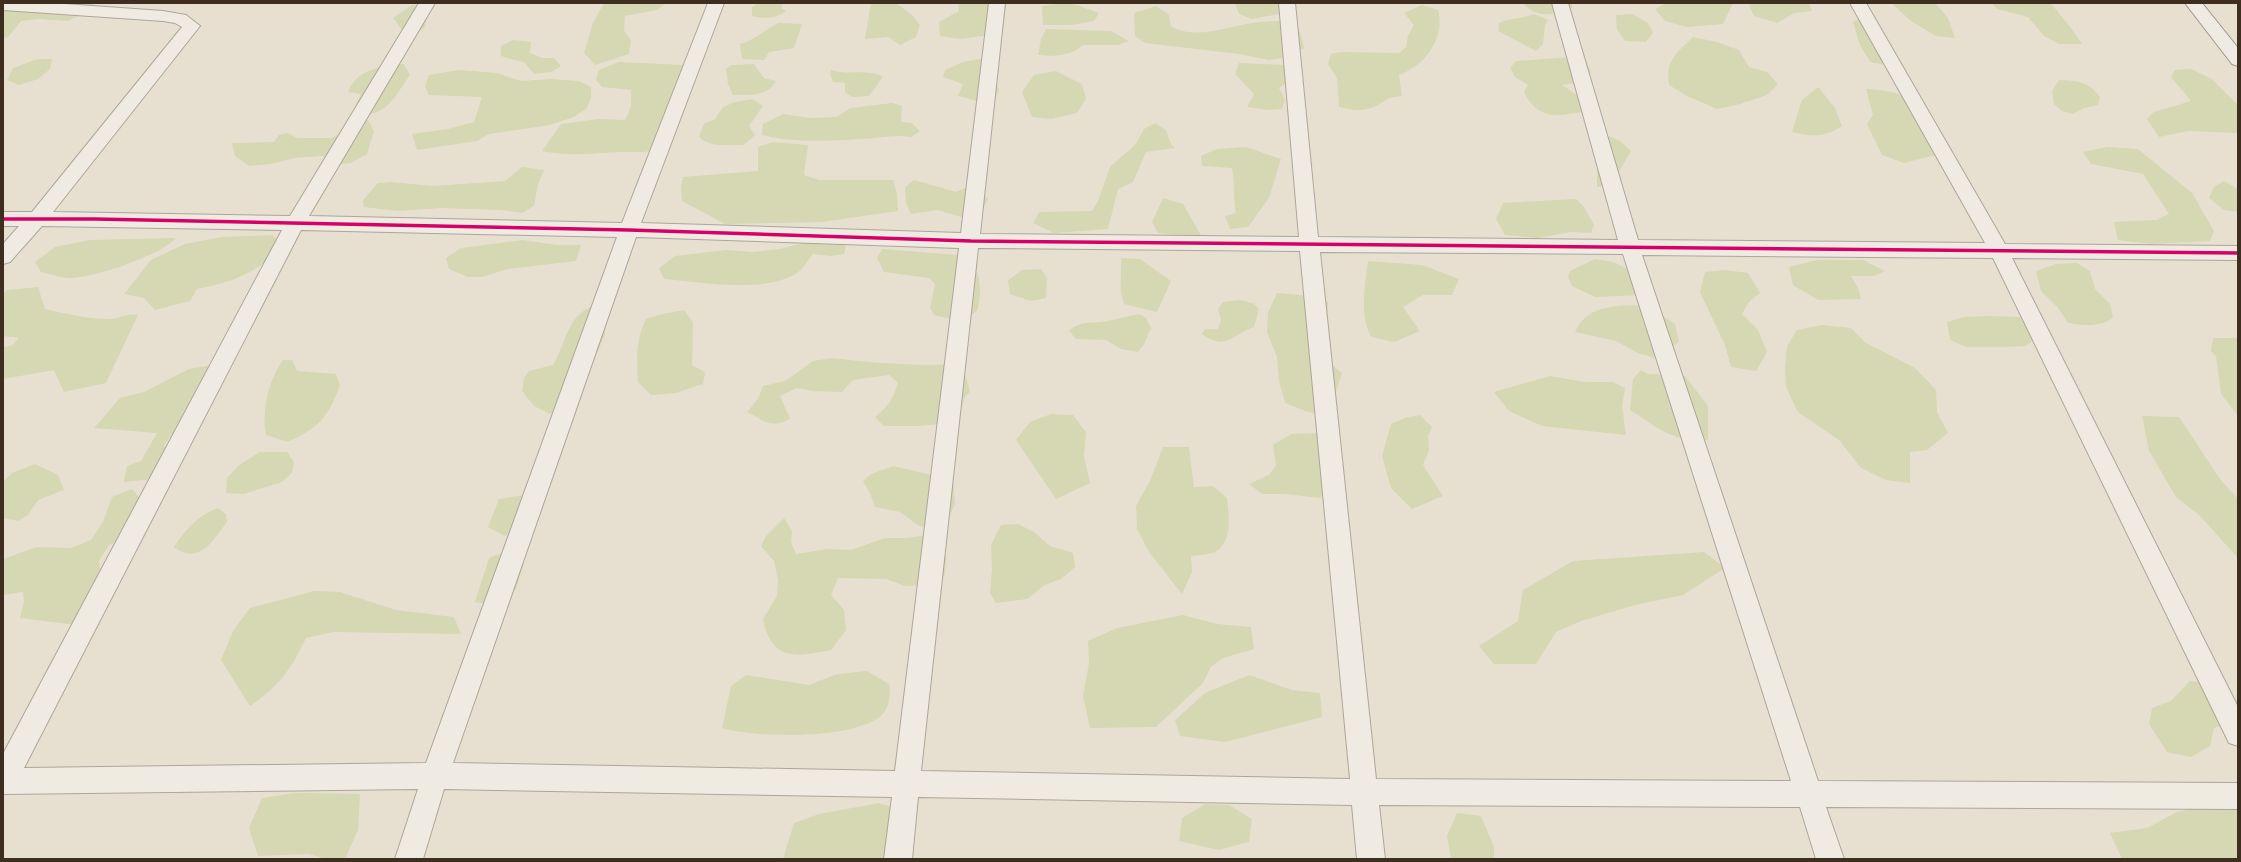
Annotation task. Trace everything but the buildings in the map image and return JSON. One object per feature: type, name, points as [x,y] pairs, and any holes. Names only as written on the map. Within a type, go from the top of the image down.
[{"type":"street","points":[[427,3],[295,224],[3,781],[435,776],[1365,792],[2238,796]]},
{"type":"street","points":[[409,859],[435,776],[629,230],[716,3]]},
{"type":"street","points":[[898,859],[971,241],[997,3]]},
{"type":"street","points":[[1287,3],[1309,244],[1371,859]]},
{"type":"street","points":[[1560,3],[1630,247],[1830,859]]},
{"type":"street","points":[[1858,3],[1999,251],[2238,734]]},
{"type":"street","points":[[2193,3],[2238,60]]},
{"type":"street","points":[[3,5],[163,16],[180,19],[192,26],[36,220],[3,257]]},
{"type":"street","points":[[3,220],[94,219],[629,230],[971,241],[2238,253]]},
{"type":"green space","points":[[90,3],[98,8],[67,21],[38,19],[21,21],[9,36],[3,39],[3,8]]},
{"type":"green space","points":[[604,3],[665,4],[657,10],[625,16],[624,31],[631,40],[629,54],[595,65],[584,53],[593,23]]},
{"type":"green space","points":[[758,3],[783,3],[781,8],[786,11],[778,16],[770,18],[752,16],[752,7]]},
{"type":"green space","points":[[871,3],[896,3],[912,15],[920,25],[916,37],[900,45],[888,37],[865,39]]},
{"type":"green space","points":[[958,3],[1006,3],[1003,33],[961,39],[940,36],[939,22],[959,11]]},
{"type":"green space","points":[[1071,3],[1099,13],[1094,21],[1072,25],[1043,25],[1042,6]]},
{"type":"green space","points":[[1235,3],[1280,3],[1279,14],[1252,19],[1239,14]]},
{"type":"green space","points":[[1523,3],[1572,3],[1572,8],[1553,14],[1546,14],[1534,12]]},
{"type":"green space","points":[[1666,3],[1733,3],[1723,24],[1687,27],[1665,21],[1655,9]]},
{"type":"green space","points":[[1751,3],[1809,3],[1812,11],[1794,13],[1777,23],[1754,16],[1749,5]]},
{"type":"green space","points":[[1891,3],[1935,3],[1948,18],[1955,38],[1936,36],[1911,21]]},
{"type":"green space","points":[[1992,3],[2050,3],[2082,44],[2059,44],[2044,36],[2028,17],[1997,9]]},
{"type":"green space","points":[[412,5],[429,5],[425,27],[415,34],[403,31],[393,18]]},
{"type":"green space","points":[[1422,5],[1438,10],[1440,20],[1439,31],[1431,50],[1424,58],[1417,65],[1399,75],[1402,96],[1385,100],[1376,106],[1362,110],[1339,107],[1337,78],[1328,64],[1331,54],[1341,52],[1399,53],[1406,47],[1408,36],[1414,25],[1404,13]]},
{"type":"green space","points":[[1156,6],[1169,15],[1171,26],[1181,31],[1215,31],[1249,23],[1288,21],[1300,32],[1304,48],[1283,58],[1269,60],[1239,54],[1145,43],[1135,36],[1134,13]]},
{"type":"green space","points":[[1534,14],[1548,20],[1545,25],[1543,44],[1536,51],[1498,31],[1499,23]]},
{"type":"green space","points":[[1632,14],[1648,23],[1653,33],[1646,42],[1625,41],[1617,29],[1616,15]]},
{"type":"green space","points":[[1865,15],[1895,60],[1885,65],[1870,62],[1860,45],[1853,22]]},
{"type":"green space","points":[[778,23],[802,24],[794,48],[769,52],[764,60],[742,59],[740,44]]},
{"type":"green space","points":[[1046,29],[1111,31],[1129,41],[1118,45],[1083,45],[1068,54],[1062,55],[1038,55],[1041,39]]},
{"type":"green space","points":[[1693,37],[1717,42],[1739,50],[1749,67],[1767,72],[1778,84],[1767,95],[1740,104],[1717,109],[1687,96],[1669,85],[1668,76],[1671,63],[1677,53]]},
{"type":"green space","points":[[513,40],[531,42],[530,53],[542,58],[554,58],[561,66],[551,72],[534,74],[525,63],[501,56],[501,46]]},
{"type":"green space","points":[[1573,57],[1586,62],[1591,72],[1587,81],[1562,85],[1586,101],[1590,111],[1560,115],[1544,113],[1530,102],[1524,92],[1528,85],[1515,77],[1510,68],[1516,61]]},
{"type":"green space","points":[[985,58],[999,90],[995,99],[985,103],[958,96],[963,84],[943,77],[945,70],[963,62]]},
{"type":"green space","points":[[38,59],[52,59],[50,69],[38,79],[19,85],[7,80],[13,68]]},
{"type":"green space","points":[[619,62],[685,65],[660,149],[642,152],[582,154],[563,154],[542,151],[561,124],[599,119],[625,120],[631,107],[631,90],[602,87],[596,80],[599,70]]},
{"type":"green space","points":[[1239,63],[1286,65],[1298,74],[1279,88],[1285,100],[1282,109],[1268,110],[1247,107],[1254,94],[1235,74]]},
{"type":"green space","points":[[390,64],[404,64],[410,75],[387,106],[374,113],[366,115],[355,107],[361,94],[348,92],[351,85],[365,73]]},
{"type":"green space","points":[[754,64],[764,78],[776,81],[768,90],[758,94],[733,95],[728,84],[726,69],[731,65]]},
{"type":"green space","points":[[2191,69],[2212,79],[2238,105],[2238,133],[2188,131],[2159,137],[2147,119],[2154,112],[2191,101],[2171,77],[2175,70]]},
{"type":"green space","points":[[459,70],[497,73],[521,81],[550,79],[579,81],[591,87],[591,97],[587,108],[574,117],[550,125],[489,134],[477,141],[417,150],[412,134],[448,129],[474,122],[482,97],[429,95],[425,86],[429,75]]},
{"type":"green space","points":[[831,70],[838,72],[864,72],[877,74],[883,77],[869,96],[852,97],[845,92],[845,83],[833,82],[830,74]]},
{"type":"green space","points":[[1056,71],[1082,84],[1086,99],[1077,113],[1051,119],[1032,117],[1022,92],[1034,75]]},
{"type":"green space","points":[[2059,80],[2087,85],[2100,97],[2098,105],[2084,108],[2073,114],[2062,111],[2054,104],[2052,91]]},
{"type":"green space","points":[[1818,87],[1835,108],[1842,126],[1829,133],[1818,135],[1806,135],[1792,132],[1802,100]]},
{"type":"green space","points":[[1866,89],[1891,92],[1905,98],[1913,108],[1935,155],[1904,163],[1882,155],[1867,124],[1873,115]]},
{"type":"green space","points":[[753,99],[763,106],[749,126],[755,135],[744,145],[708,143],[699,137],[704,124],[715,119],[723,107],[735,102]]},
{"type":"green space","points":[[892,103],[902,106],[901,122],[912,123],[920,131],[911,137],[898,136],[823,141],[774,138],[762,135],[763,124],[783,114],[811,118],[836,117],[851,108]]},
{"type":"green space","points":[[353,119],[368,120],[374,131],[367,154],[351,163],[333,165],[337,158],[322,156],[294,158],[271,164],[249,166],[235,156],[232,143],[274,142],[279,135],[288,133],[297,138],[332,138],[339,134],[345,123]]},
{"type":"green space","points":[[1155,123],[1166,130],[1171,144],[1175,148],[1146,152],[1133,182],[1118,189],[1108,229],[1054,233],[1033,223],[1039,212],[1092,211],[1098,201],[1110,167],[1136,144],[1144,129]]},
{"type":"green space","points":[[1603,134],[1619,140],[1631,151],[1618,173],[1619,185],[1597,187],[1597,155]]},
{"type":"green space","points":[[773,142],[808,145],[804,175],[819,180],[893,180],[897,194],[898,211],[822,222],[725,224],[682,201],[681,188],[683,177],[758,171],[758,147]]},
{"type":"green space","points":[[1246,147],[1281,159],[1269,198],[1248,227],[1230,229],[1225,216],[1236,213],[1232,168],[1202,166],[1201,156],[1217,149]]},
{"type":"green space","points":[[2107,147],[2138,149],[2192,193],[2214,231],[2210,241],[2151,244],[2118,240],[2114,222],[2156,220],[2169,214],[2143,174],[2091,164],[2083,152]]},
{"type":"green space","points":[[522,167],[544,170],[538,184],[534,206],[522,213],[500,210],[442,208],[397,211],[364,207],[363,200],[378,183],[391,182],[433,186],[505,181]]},
{"type":"green space","points":[[914,180],[956,192],[974,184],[988,199],[980,214],[968,219],[937,210],[911,214],[906,203],[905,187]]},
{"type":"green space","points":[[2224,181],[2238,189],[2238,212],[2224,210],[2209,198],[2214,187]]},
{"type":"green space","points":[[1163,198],[1183,204],[1202,237],[1158,233],[1152,222]]},
{"type":"green space","points":[[1576,199],[1584,207],[1594,225],[1591,233],[1571,232],[1538,238],[1505,235],[1496,219],[1503,203]]},
{"type":"green space","points":[[272,235],[282,245],[264,263],[244,275],[222,283],[197,289],[190,301],[155,310],[144,298],[124,294],[151,260],[185,244],[221,237]]},
{"type":"green space","points":[[176,238],[156,252],[125,265],[93,275],[65,278],[41,272],[35,262],[55,247],[90,240]]},
{"type":"green space","points":[[822,239],[844,244],[846,247],[844,254],[831,256],[813,254],[797,273],[768,283],[732,285],[664,279],[659,268],[675,256],[726,250],[753,252],[779,249]]},
{"type":"green space","points":[[523,240],[557,245],[581,245],[576,261],[508,269],[482,277],[468,277],[449,269],[446,258],[461,248]]},
{"type":"green space","points":[[882,249],[970,256],[980,283],[979,303],[977,311],[968,317],[951,360],[946,355],[949,346],[951,319],[934,315],[930,308],[935,284],[929,278],[884,272],[877,258]]},
{"type":"green space","points":[[1121,258],[1140,259],[1171,281],[1157,312],[1124,304],[1121,287]]},
{"type":"green space","points":[[1595,259],[1613,262],[1638,274],[1640,295],[1595,297],[1572,286],[1568,277],[1570,271]]},
{"type":"green space","points":[[1817,260],[1863,260],[1885,271],[1874,276],[1851,276],[1858,288],[1861,299],[1818,300],[1793,285],[1789,267]]},
{"type":"green space","points":[[1368,261],[1422,265],[1459,279],[1452,295],[1423,295],[1403,307],[1420,331],[1394,342],[1371,337],[1367,328],[1364,309],[1364,290]]},
{"type":"green space","points":[[2077,263],[2090,271],[2095,289],[2110,304],[2113,318],[2108,321],[2092,325],[2068,323],[2059,309],[2041,291],[2036,271],[2056,264]]},
{"type":"green space","points":[[1041,269],[1047,278],[1046,298],[1031,301],[1010,294],[1008,280],[1022,270]]},
{"type":"green space","points":[[1725,270],[1748,273],[1760,293],[1749,302],[1742,314],[1758,330],[1767,352],[1756,371],[1731,367],[1725,345],[1700,292],[1705,272]]},
{"type":"green space","points":[[38,287],[45,309],[102,319],[138,315],[106,383],[64,392],[54,370],[3,379],[3,347],[11,346],[19,338],[3,336],[3,293],[7,290]]},
{"type":"green space","points":[[1277,293],[1313,296],[1328,302],[1326,338],[1322,357],[1342,373],[1334,398],[1333,416],[1308,412],[1285,403],[1279,381],[1277,357],[1267,332],[1268,313]]},
{"type":"green space","points":[[1240,300],[1253,303],[1259,309],[1254,327],[1223,342],[1210,339],[1202,334],[1205,329],[1218,329],[1221,320],[1218,309],[1223,302]]},
{"type":"green space","points":[[598,304],[607,314],[605,334],[574,409],[550,414],[534,406],[522,391],[524,378],[529,371],[553,365],[574,321],[587,308]]},
{"type":"green space","points":[[1646,305],[1675,324],[1679,342],[1654,358],[1638,353],[1616,341],[1575,332],[1588,316],[1596,311],[1615,306]]},
{"type":"green space","points":[[684,310],[693,322],[692,365],[705,372],[703,384],[676,393],[651,395],[638,382],[638,343],[642,327],[646,319]]},
{"type":"green space","points":[[1139,314],[1146,318],[1151,328],[1144,344],[1138,352],[1121,349],[1106,340],[1076,339],[1069,331],[1082,324],[1108,321]]},
{"type":"green space","points":[[1964,317],[2024,317],[2036,338],[2026,346],[2006,347],[1966,347],[1950,340],[1947,322]]},
{"type":"green space","points":[[1822,325],[1851,328],[1866,343],[1915,368],[1936,390],[1937,412],[1948,433],[1927,450],[1910,452],[1910,483],[1886,480],[1861,468],[1839,440],[1798,412],[1786,387],[1785,367],[1787,346],[1797,330]]},
{"type":"green space","points":[[2213,338],[2238,338],[2238,416],[2221,394],[2216,356],[2211,351]]},
{"type":"green space","points":[[832,358],[855,361],[953,365],[963,372],[970,392],[965,397],[961,409],[950,423],[919,426],[884,426],[875,417],[887,406],[898,383],[889,375],[853,380],[842,392],[813,391],[797,388],[780,396],[790,419],[783,422],[772,424],[768,423],[747,412],[758,399],[763,386],[785,381],[813,361]]},
{"type":"green space","points":[[283,360],[292,360],[297,371],[336,374],[340,385],[331,406],[321,421],[307,432],[287,442],[266,435],[265,426],[265,406],[267,396],[274,376]]},
{"type":"green space","points":[[218,364],[230,371],[219,383],[188,429],[172,434],[164,445],[169,460],[153,479],[124,482],[127,466],[141,461],[157,433],[94,428],[120,398],[144,392],[189,369]]},
{"type":"green space","points":[[1641,370],[1648,374],[1685,376],[1708,406],[1708,440],[1695,440],[1675,436],[1658,428],[1630,410],[1633,379]]},
{"type":"green space","points":[[1550,376],[1585,382],[1613,382],[1625,388],[1622,406],[1626,435],[1542,426],[1509,411],[1494,392]]},
{"type":"green space","points":[[1051,414],[1073,415],[1086,432],[1084,456],[1090,483],[1056,499],[1016,440],[1030,422]]},
{"type":"green space","points":[[1420,415],[1432,427],[1428,436],[1429,450],[1423,465],[1443,496],[1412,509],[1391,488],[1382,456],[1391,424],[1405,418]]},
{"type":"green space","points":[[2142,416],[2179,417],[2220,479],[2238,499],[2238,558],[2199,515],[2176,497],[2149,451]]},
{"type":"green space","points":[[1321,433],[1333,477],[1320,498],[1286,494],[1262,494],[1249,484],[1269,475],[1276,465],[1273,445],[1291,434]]},
{"type":"green space","points":[[1163,447],[1189,447],[1194,487],[1213,486],[1227,498],[1229,521],[1227,537],[1219,549],[1213,553],[1191,556],[1192,572],[1182,594],[1149,552],[1137,529],[1136,506],[1150,481]]},
{"type":"green space","points":[[260,452],[287,452],[294,462],[292,473],[282,482],[244,494],[226,493],[227,478],[239,465]]},
{"type":"green space","points":[[35,464],[58,475],[64,490],[38,500],[28,515],[18,521],[3,518],[3,482],[12,473]]},
{"type":"green space","points":[[893,466],[953,480],[955,505],[942,528],[919,526],[900,512],[875,507],[870,493],[863,481],[871,474]]},
{"type":"green space","points":[[132,489],[144,503],[127,538],[109,545],[99,561],[101,574],[77,625],[20,618],[24,602],[23,592],[3,595],[3,559],[37,547],[71,548],[91,540],[103,522],[112,497]]},
{"type":"green space","points":[[525,495],[522,526],[505,536],[488,527],[499,499]]},
{"type":"green space","points":[[218,508],[226,514],[227,522],[211,543],[198,552],[191,554],[174,547],[198,519]]},
{"type":"green space","points":[[784,518],[792,531],[791,542],[796,554],[828,549],[851,550],[885,538],[908,538],[925,535],[940,542],[946,557],[945,575],[933,585],[905,586],[886,579],[838,578],[831,595],[844,610],[846,630],[831,650],[796,655],[787,653],[779,650],[772,643],[763,619],[777,596],[778,580],[774,561],[761,546],[766,536]]},
{"type":"green space","points":[[1018,524],[1034,532],[1050,546],[1073,553],[1075,567],[1061,579],[1045,585],[1027,599],[996,603],[990,593],[992,569],[991,545],[1001,525]]},
{"type":"green space","points":[[509,550],[524,563],[516,589],[494,605],[475,602],[489,558]]},
{"type":"green space","points":[[1704,552],[1725,568],[1683,595],[1635,605],[1581,621],[1556,632],[1536,664],[1494,664],[1479,646],[1518,621],[1523,590],[1573,561]]},
{"type":"green space","points":[[314,591],[340,592],[396,610],[454,617],[461,634],[333,632],[306,638],[295,660],[277,684],[250,706],[221,660],[233,631],[250,608]]},
{"type":"green space","points":[[1183,615],[1217,624],[1251,627],[1254,649],[1223,658],[1211,667],[1203,683],[1156,727],[1090,728],[1083,696],[1089,663],[1088,641],[1117,628]]},
{"type":"green space","points":[[867,671],[889,684],[890,692],[888,705],[882,715],[869,723],[850,729],[805,735],[758,734],[722,728],[731,686],[746,675],[809,685],[837,674]]},
{"type":"green space","points":[[1249,675],[1292,690],[1320,693],[1322,717],[1225,742],[1180,736],[1175,720],[1205,693]]},
{"type":"green space","points":[[2190,681],[2216,683],[2238,720],[2214,728],[2210,746],[2191,757],[2167,752],[2149,724],[2152,708],[2171,701]]},
{"type":"green space","points":[[295,793],[360,794],[358,830],[345,859],[326,859],[309,854],[258,856],[249,828],[262,798]]},
{"type":"green space","points":[[879,803],[914,814],[912,843],[884,859],[783,859],[794,823],[819,814]]},
{"type":"green space","points":[[1205,804],[1229,805],[1252,819],[1249,842],[1219,850],[1179,841],[1182,818]]},
{"type":"green space","points":[[2216,804],[2238,805],[2238,859],[2122,859],[2110,833],[2147,828],[2177,812]]},
{"type":"green space","points":[[1457,813],[1481,816],[1494,847],[1494,859],[1451,859],[1447,836]]},
{"type":"cycle path","points":[[3,219],[95,219],[629,230],[971,241],[2238,253]]}]
